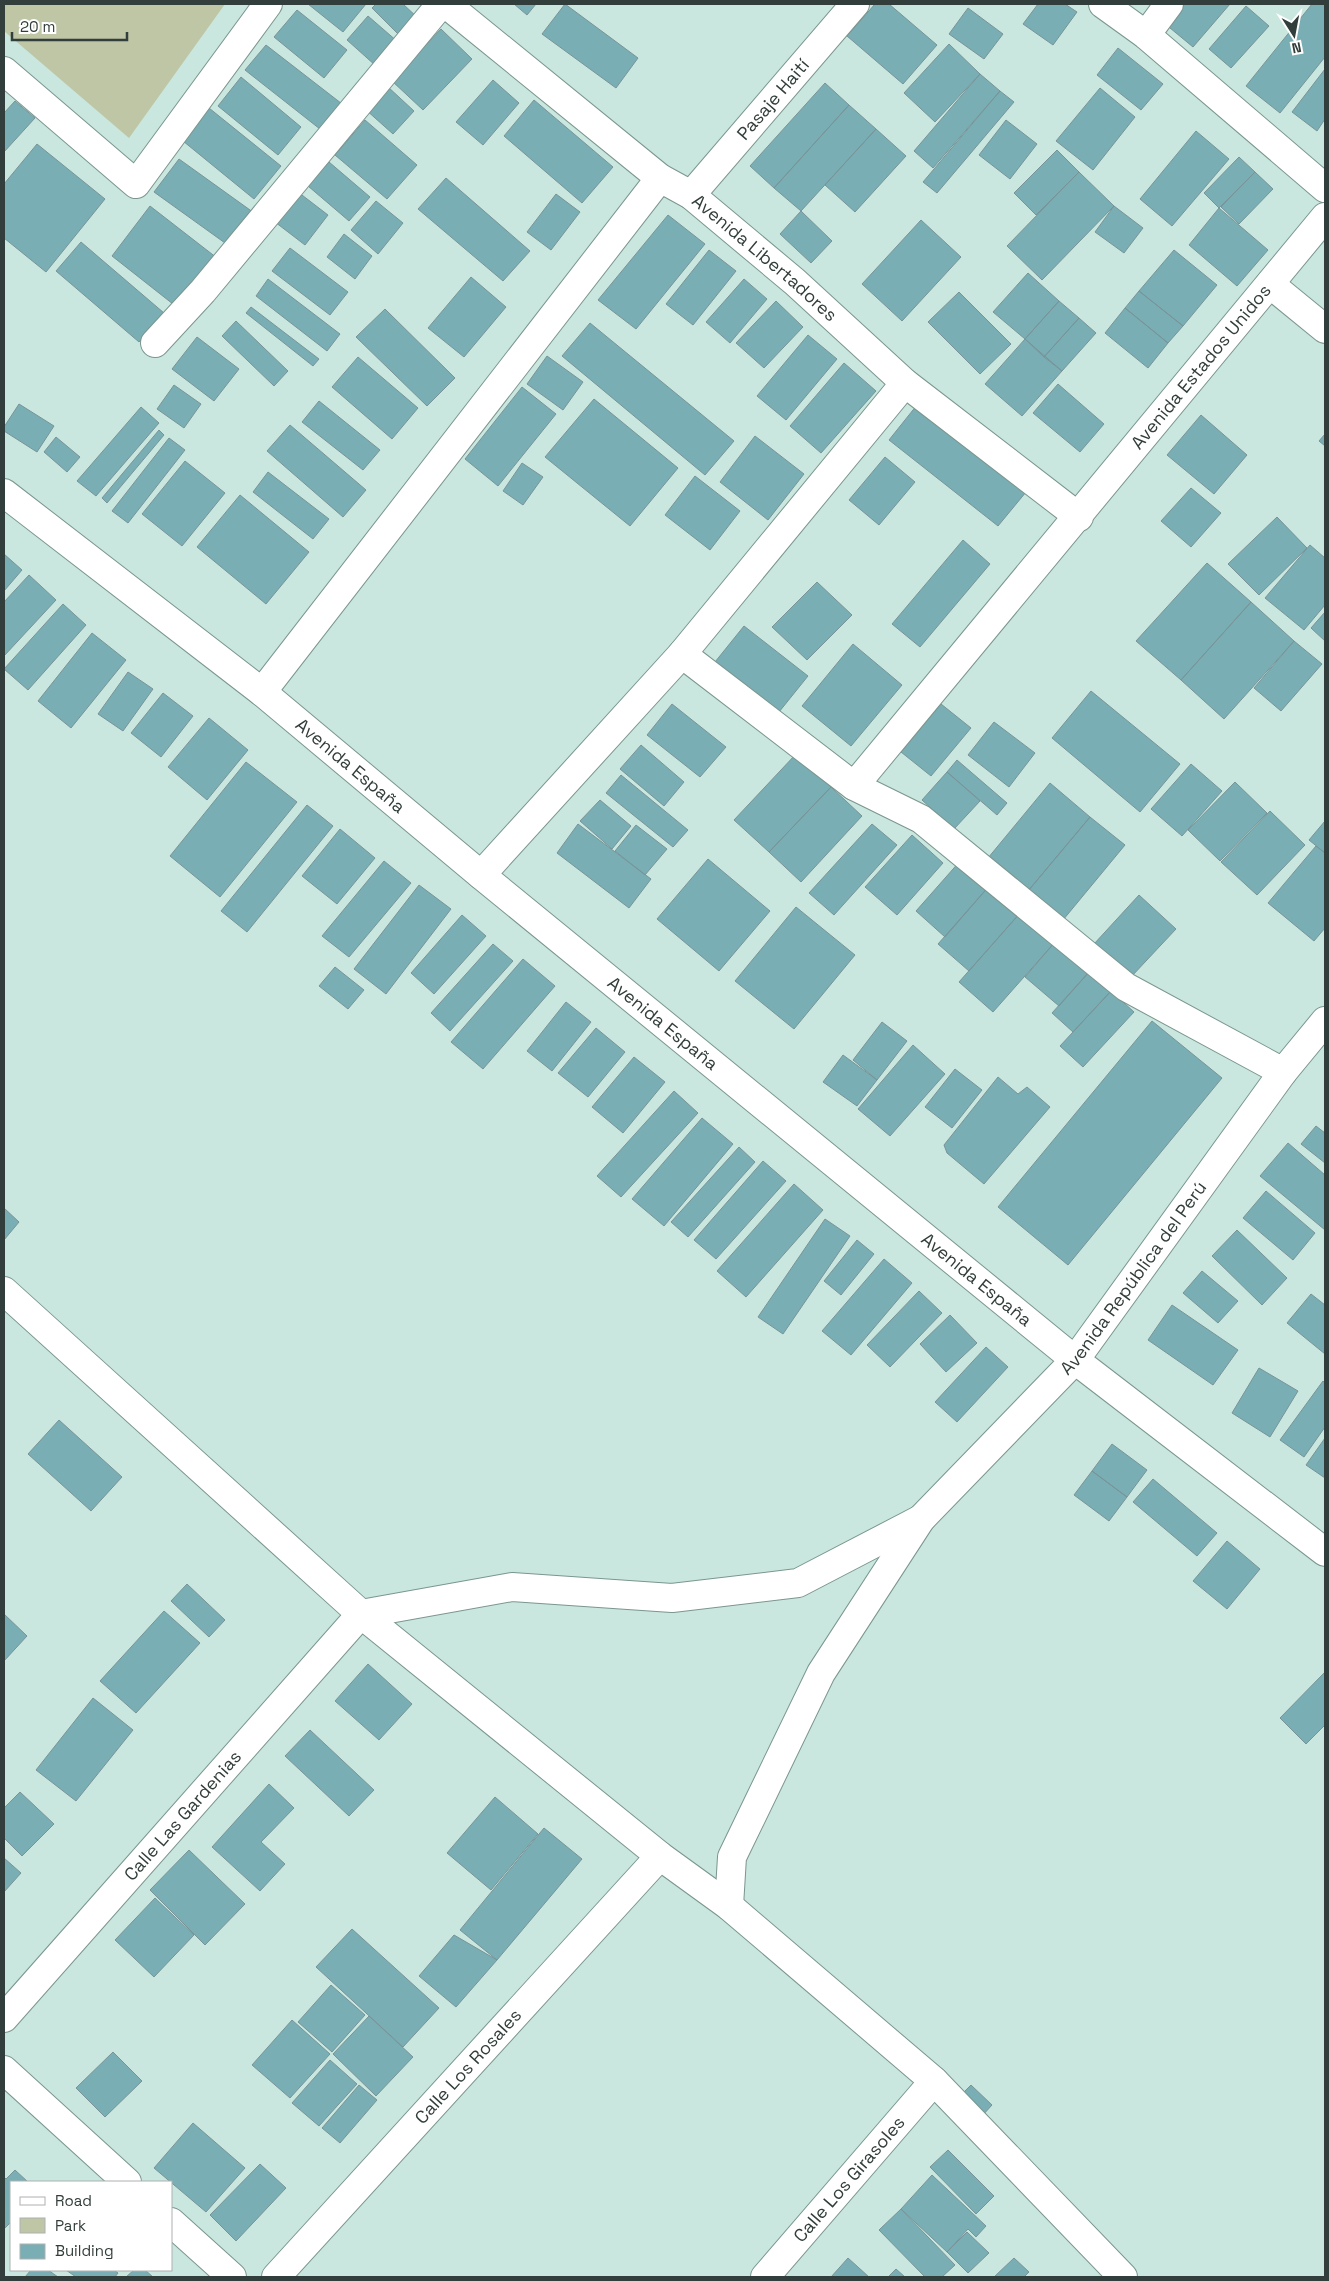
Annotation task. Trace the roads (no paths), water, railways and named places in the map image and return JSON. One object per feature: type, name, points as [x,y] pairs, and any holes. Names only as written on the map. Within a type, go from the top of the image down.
[{"type":"street","points":[[4,70],[136,184],[268,4]]},
{"type":"street","points":[[155,343],[203,291],[441,4]]},
{"type":"street","name":"Avenida Libertadores","points":[[446,4],[660,178],[691,195],[795,282],[906,383],[1079,516]]},
{"type":"street","name":"Pasaje Haití","points":[[691,195],[856,4]]},
{"type":"street","points":[[1103,4],[1146,35],[1325,188]]},
{"type":"street","points":[[1146,35],[1170,4]]},
{"type":"street","points":[[262,692],[660,178]]},
{"type":"street","name":"Avenida Estados Unidos","points":[[854,786],[1325,217]]},
{"type":"street","points":[[1270,284],[1325,329]]},
{"type":"street","points":[[481,875],[682,654],[906,383]]},
{"type":"street","name":"Avenida España","points":[[4,492],[262,692],[481,875],[1074,1360],[1325,1552]]},
{"type":"street","points":[[682,654],[854,786],[921,819],[1126,987],[1283,1072]]},
{"type":"street","name":"Avenida República del Perú","points":[[921,1519],[1074,1360],[1283,1072],[1325,1021]]},
{"type":"street","points":[[4,1291],[361,1614],[660,1856],[729,1906],[934,2081],[1123,2277]]},
{"type":"street","points":[[361,1614],[512,1587],[672,1598],[798,1583],[921,1519]]},
{"type":"street","points":[[729,1906],[732,1857],[821,1673],[921,1519]]},
{"type":"street","name":"Calle Las Gardenias","points":[[4,2018],[361,1614]]},
{"type":"street","name":"Calle Los Rosales","points":[[276,2277],[660,1856]]},
{"type":"street","points":[[4,2070],[126,2181]]},
{"type":"street","name":"Calle Los Girasoles","points":[[765,2277],[934,2081]]},
{"type":"street","points":[[172,2223],[232,2277]]}]
